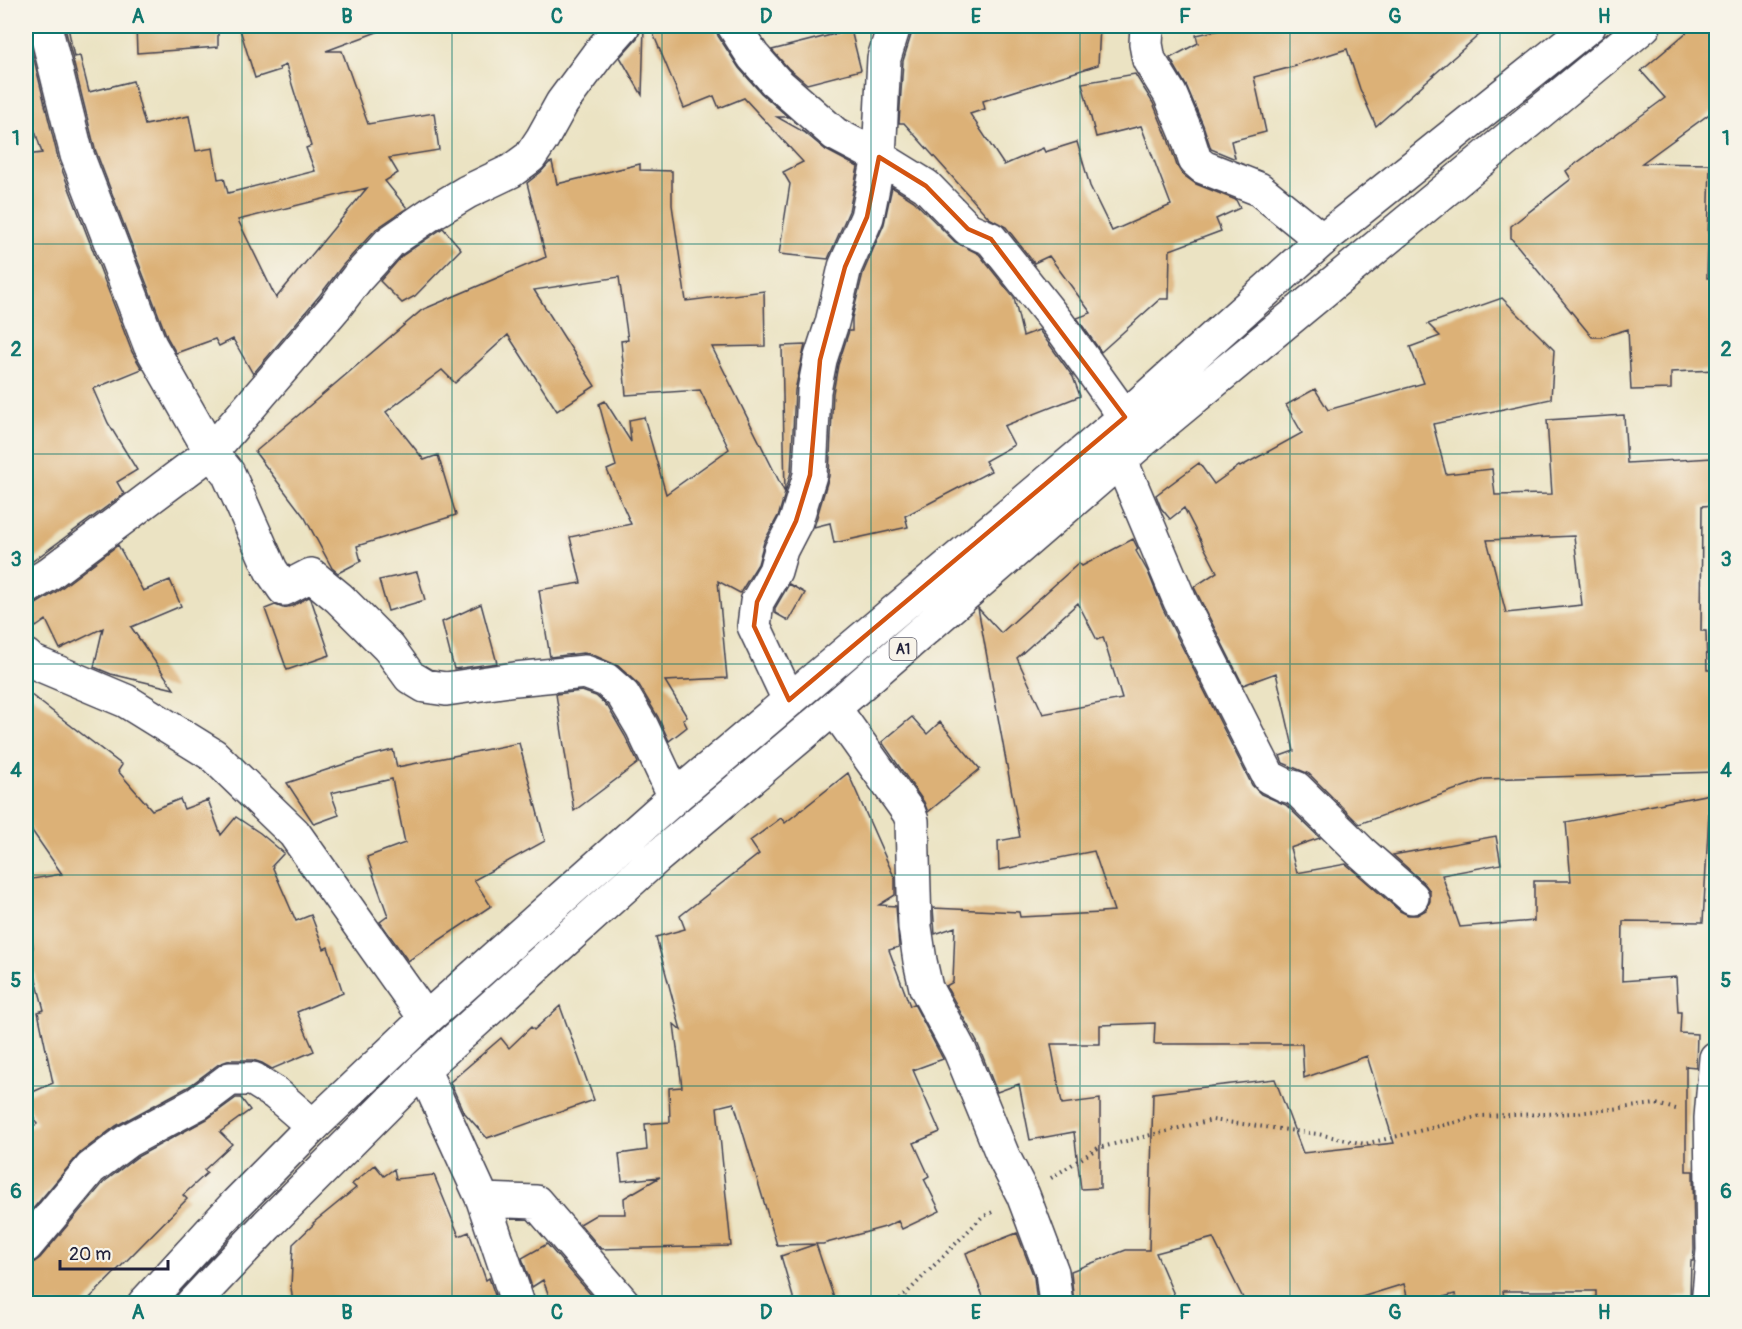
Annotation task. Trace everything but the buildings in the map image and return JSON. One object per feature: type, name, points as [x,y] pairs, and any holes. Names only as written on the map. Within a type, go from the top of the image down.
[{"type":"main road","points":[[45,26],[77,155],[150,345],[211,452],[228,473],[272,570],[284,589],[310,575],[339,598],[389,648],[410,677],[425,686],[446,689],[585,672],[606,680],[623,694],[642,727],[675,797]]},
{"type":"main road","points":[[26,588],[46,576],[211,452],[390,242],[432,213],[467,192],[511,171],[530,157],[562,103],[622,26]]},
{"type":"main road","points":[[734,26],[753,56],[775,81],[835,134],[879,157],[926,186],[968,229],[991,239],[1057,322],[1125,417]]},
{"type":"main road","points":[[789,700],[754,626],[757,602],[775,571],[781,550],[796,521],[810,475],[814,391],[845,267],[867,217],[879,157],[884,58],[894,26]]},
{"type":"main road","points":[[1147,26],[1146,44],[1149,60],[1170,94],[1195,160],[1203,167],[1259,189],[1322,240]]},
{"type":"main road","name":"A1","points":[[144,1304],[237,1203],[426,1019],[675,797],[1125,417],[1322,240],[1589,26]]},
{"type":"main road","name":"A1","points":[[192,1304],[423,1069],[656,858],[834,708],[1154,431],[1644,26]]},
{"type":"main road","points":[[1121,461],[1179,601],[1269,777],[1296,788],[1412,897]]},
{"type":"main road","points":[[26,656],[31,661],[126,701],[213,755],[294,832],[426,1019]]},
{"type":"main road","points":[[834,708],[909,813],[913,828],[915,927],[926,988],[960,1052],[1003,1156],[1023,1196],[1052,1272],[1056,1304]]},
{"type":"main road","points":[[1708,1304],[1713,1250],[1716,1058]]},
{"type":"main road","points":[[423,1069],[483,1200],[518,1304]]},
{"type":"main road","points":[[26,1246],[91,1168],[127,1141],[198,1103],[230,1079],[253,1079],[275,1092],[314,1126]]},
{"type":"main road","points":[[483,1200],[536,1202],[624,1304]]},
{"type":"path","points":[[896,1304],[982,1217],[1023,1196],[1098,1148],[1212,1120],[1318,1134],[1365,1144],[1481,1116],[1577,1113],[1656,1104],[1714,1118]]},
{"type":"highlighted area","points":[[879,157],[926,186],[968,229],[991,239],[1125,417],[789,700],[754,626],[757,602],[796,521],[810,475],[820,360],[845,267],[867,217]]}]
